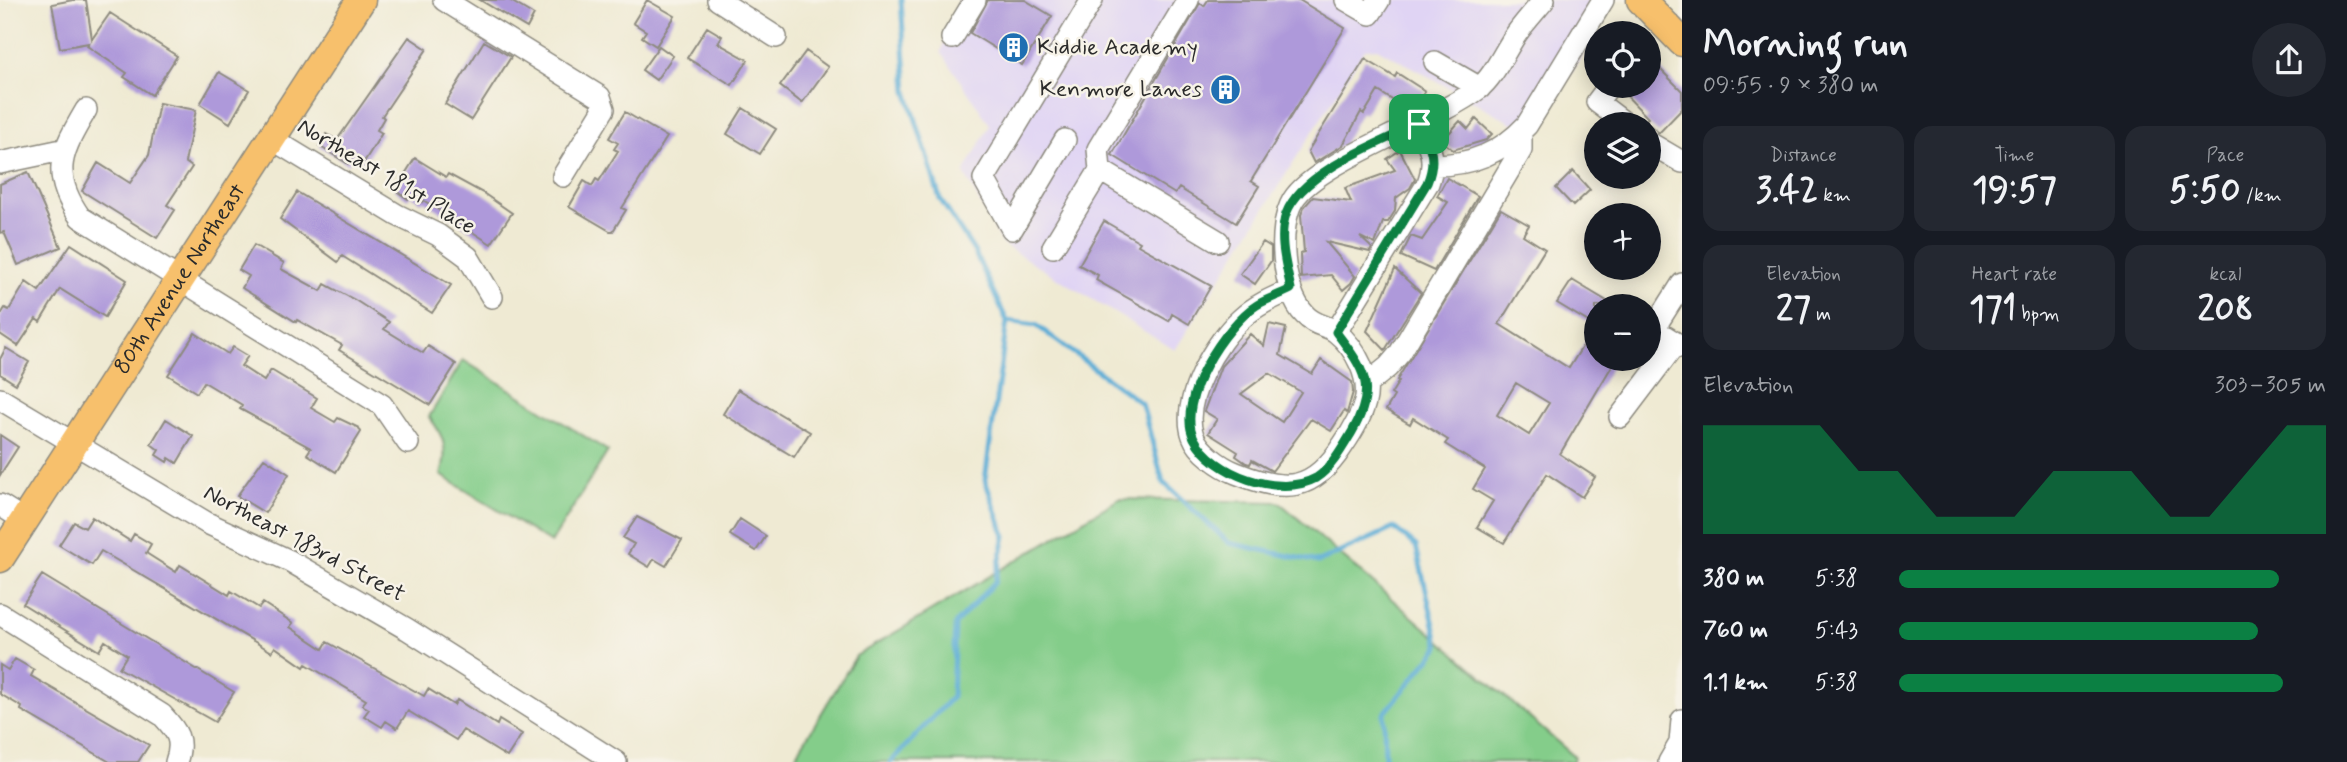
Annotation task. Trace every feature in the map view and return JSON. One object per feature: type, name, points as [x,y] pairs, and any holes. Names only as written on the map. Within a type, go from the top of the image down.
[{"type":"main road","name":"80th Avenue Northeast","points":[[0,558],[12,512],[72,442],[361,0]]},
{"type":"main road","points":[[1648,17],[1682,42]]},
{"type":"street","points":[[444,0],[600,97],[604,108],[563,176]]},
{"type":"street","points":[[718,0],[776,37]]},
{"type":"street","points":[[952,38],[975,0]]},
{"type":"street","points":[[1065,140],[1012,229],[984,179],[1092,0]]},
{"type":"street","points":[[1053,247],[1100,170],[1098,149],[1188,0]]},
{"type":"street","points":[[1346,0],[1370,14],[1379,0]]},
{"type":"street","points":[[1291,289],[1256,306],[1234,325],[1196,385],[1190,415],[1193,436],[1205,453],[1229,470],[1261,483],[1294,486],[1318,477],[1353,430],[1365,402],[1367,384],[1361,365],[1336,332],[1317,326],[1302,313],[1291,289],[1282,239],[1286,215],[1294,198],[1305,186],[1330,169],[1450,109],[1480,88],[1544,0]]},
{"type":"street","points":[[1434,165],[1461,165],[1483,158],[1513,141],[1603,0]]},
{"type":"street","points":[[1435,62],[1480,88]]},
{"type":"street","points":[[1600,98],[1597,102],[1610,112]]},
{"type":"street","points":[[86,110],[62,150],[61,178],[68,200],[80,217],[383,405],[408,443]]},
{"type":"street","points":[[1336,332],[1427,183],[1434,165],[1432,150],[1419,124]]},
{"type":"street","points":[[1367,384],[1401,353],[1521,150],[1521,131]]},
{"type":"street","name":"Northeast 181st Place","points":[[272,139],[468,257],[492,297]]},
{"type":"street","points":[[0,163],[62,150]]},
{"type":"street","points":[[1661,150],[1682,162]]},
{"type":"street","points":[[1100,170],[1217,241]]},
{"type":"street","points":[[1620,417],[1679,345],[1658,332],[1658,322],[1682,284]]},
{"type":"street","name":"Northeast 183rd Street","points":[[0,399],[207,523],[290,561],[396,622],[616,762]]},
{"type":"street","points":[[0,614],[162,715],[176,730],[181,742],[176,762]]},
{"type":"street","points":[[1670,762],[1680,743],[1682,720]]},
{"type":"shaded area","points":[[959,0],[1614,2],[1603,21],[1584,21],[1584,52],[1534,135],[1377,48],[1365,49],[1175,350],[1002,244],[964,173],[990,125],[941,52]]},
{"type":"green space","points":[[463,360],[608,451],[551,543],[441,475],[444,444],[429,417]]},
{"type":"green space","points":[[1119,499],[1279,502],[1575,757],[1573,762],[792,762],[856,656]]},
{"type":"building","points":[[86,0],[92,39],[110,13],[177,56],[152,95],[124,77],[127,73],[87,46],[89,43],[60,48],[52,4]]},
{"type":"building","points":[[480,0],[509,0],[534,15],[527,28]]},
{"type":"building","points":[[647,0],[675,16],[656,46],[642,37],[646,31],[633,23]]},
{"type":"building","name":"Kiddie Academy","points":[[988,0],[1025,0],[1052,16],[1022,65],[970,33]]},
{"type":"building","name":"Kenmore Lanes","points":[[1208,0],[1299,0],[1345,28],[1251,181],[1259,186],[1236,223],[1179,188],[1175,194],[1112,155],[1200,3],[1204,6]]},
{"type":"building","points":[[707,27],[722,36],[718,43],[748,60],[732,85],[687,58]]},
{"type":"building","points":[[409,37],[427,49],[382,116],[384,118],[377,130],[382,133],[364,162],[354,155],[348,164],[319,146],[326,134],[337,140]]},
{"type":"building","points":[[484,41],[511,57],[471,120],[445,104]]},
{"type":"building","points":[[659,46],[673,56],[656,80],[642,70]]},
{"type":"building","points":[[806,51],[828,67],[802,103],[780,86]]},
{"type":"building","points":[[1365,59],[1395,77],[1397,73],[1425,91],[1411,112],[1378,91],[1364,114],[1361,112],[1343,145],[1314,163],[1308,151]]},
{"type":"building","points":[[1661,70],[1682,91],[1682,109],[1661,131],[1661,112],[1642,112],[1629,98],[1661,98]]},
{"type":"building","points":[[219,72],[249,90],[230,123],[200,104]]},
{"type":"building","points":[[159,103],[196,110],[185,162],[192,167],[167,205],[175,210],[157,238],[82,191],[98,163],[130,183],[149,155]]},
{"type":"building","points":[[743,108],[776,129],[760,154],[727,134]]},
{"type":"building","points":[[625,112],[667,137],[622,208],[626,210],[613,231],[610,231],[569,207],[584,181],[592,186],[596,179],[599,181],[618,151],[614,149],[618,143],[609,138]]},
{"type":"building","points":[[1476,119],[1492,134],[1486,140],[1453,150],[1442,141],[1460,121],[1468,129]]},
{"type":"building","points":[[1400,150],[1415,179],[1410,188],[1396,198],[1395,211],[1388,222],[1383,222],[1375,244],[1360,237],[1372,248],[1370,252],[1326,242],[1355,276],[1351,283],[1343,290],[1331,275],[1301,278],[1300,253],[1304,252],[1301,215],[1304,207],[1313,197],[1351,202],[1345,188],[1395,170],[1387,159]]},
{"type":"building","points":[[415,158],[446,177],[448,174],[483,193],[512,213],[491,244],[423,200],[422,202],[410,195],[408,199],[395,190]]},
{"type":"building","points":[[1573,171],[1584,183],[1584,189],[1590,190],[1573,206],[1556,188]]},
{"type":"building","points":[[28,172],[61,247],[18,265],[4,232],[0,233],[0,184]]},
{"type":"building","points":[[1447,178],[1478,196],[1434,271],[1401,256],[1411,236],[1422,240],[1448,202],[1437,196]]},
{"type":"building","points":[[297,192],[451,285],[432,313],[342,256],[338,262],[280,219]]},
{"type":"building","points":[[1501,209],[1529,225],[1523,235],[1545,249],[1499,324],[1569,368],[1584,344],[1584,371],[1609,371],[1560,454],[1595,477],[1582,497],[1547,474],[1504,543],[1477,527],[1493,501],[1473,489],[1485,469],[1445,444],[1448,440],[1413,418],[1410,424],[1386,410],[1399,381],[1397,380]],"holes":[[[1516,383],[1549,403],[1529,435],[1497,415]]]},
{"type":"building","points":[[1104,221],[1140,242],[1138,245],[1211,286],[1189,324],[1172,314],[1169,321],[1096,280],[1098,275],[1079,265]]},
{"type":"building","points":[[1263,242],[1271,247],[1271,261],[1255,284],[1240,274]]},
{"type":"building","points":[[71,244],[127,280],[105,317],[60,289],[40,322],[36,319],[18,346],[0,334],[0,316],[5,308],[9,310],[26,282],[39,291]]},
{"type":"building","points":[[254,245],[284,263],[281,269],[321,291],[325,284],[355,300],[389,322],[384,329],[423,353],[428,346],[456,364],[430,405],[339,350],[342,345],[297,320],[296,322],[242,288],[249,276],[239,270]]},
{"type":"building","points":[[1395,269],[1421,293],[1385,350],[1367,331]]},
{"type":"building","points":[[1572,280],[1595,294],[1584,294],[1584,319],[1557,303]]},
{"type":"building","points":[[1269,324],[1286,328],[1280,355],[1312,374],[1321,360],[1352,382],[1353,392],[1347,413],[1344,411],[1331,431],[1311,419],[1272,471],[1252,460],[1250,464],[1246,463],[1236,456],[1238,452],[1208,433],[1217,419],[1204,411],[1221,366],[1250,334],[1264,346]],"holes":[[[1269,373],[1301,392],[1282,422],[1241,394]]]},
{"type":"building","points":[[195,333],[228,354],[233,347],[248,356],[241,366],[264,381],[271,370],[317,398],[311,408],[335,422],[338,418],[359,428],[361,432],[336,472],[307,454],[311,448],[240,409],[242,405],[204,382],[197,393],[168,375]]},
{"type":"building","points":[[6,348],[29,362],[16,384],[0,374],[0,359]]},
{"type":"building","points":[[738,389],[810,432],[794,457],[723,414]]},
{"type":"building","points":[[166,419],[193,436],[177,463],[169,458],[167,462],[156,455],[159,450],[151,444]]},
{"type":"building","points":[[0,435],[18,447],[0,475]]},
{"type":"building","points":[[264,458],[289,474],[265,513],[237,496]]},
{"type":"building","points":[[92,517],[130,541],[134,534],[151,544],[146,553],[176,572],[180,565],[229,595],[231,591],[259,608],[263,603],[293,623],[290,627],[323,649],[327,642],[424,696],[428,689],[454,705],[457,700],[497,725],[499,720],[522,734],[507,757],[463,730],[456,740],[408,711],[397,728],[386,721],[382,727],[364,716],[369,709],[362,705],[366,700],[306,664],[304,667],[275,647],[272,652],[101,551],[92,565],[59,545],[74,522],[85,528]]},
{"type":"building","points":[[637,517],[682,540],[666,566],[654,559],[649,567],[628,554],[634,544],[623,538]]},
{"type":"building","points":[[740,519],[766,536],[756,551],[730,535]]},
{"type":"building","points":[[42,575],[234,692],[215,722],[119,668],[127,655],[105,641],[99,651],[23,604]]},
{"type":"building","points":[[15,659],[34,670],[31,676],[149,745],[138,762],[110,762],[21,710],[22,707],[0,694],[0,665],[8,670]]},
{"type":"waterway","points":[[891,762],[952,697],[955,624],[995,582],[1005,536],[985,480],[1007,321],[974,251],[940,199],[907,91],[901,0]]},
{"type":"waterway","points":[[1007,321],[1036,325],[1142,404],[1163,482],[1229,543],[1318,562],[1394,528],[1416,546],[1439,647],[1384,714],[1385,762]]},
{"type":"place","name":"Kiddie Academy","points":[[1014,48]]},
{"type":"place","name":"Kenmore Lanes","points":[[1225,90]]},
{"type":"route","points":[[1419,124],[1432,150],[1434,165],[1427,183],[1336,332],[1361,365],[1367,384],[1365,402],[1353,430],[1318,477],[1294,486],[1261,483],[1229,470],[1205,453],[1193,436],[1190,415],[1196,385],[1234,325],[1256,306],[1291,289],[1282,239],[1286,215],[1294,198],[1305,186],[1330,169],[1419,124]]}]
